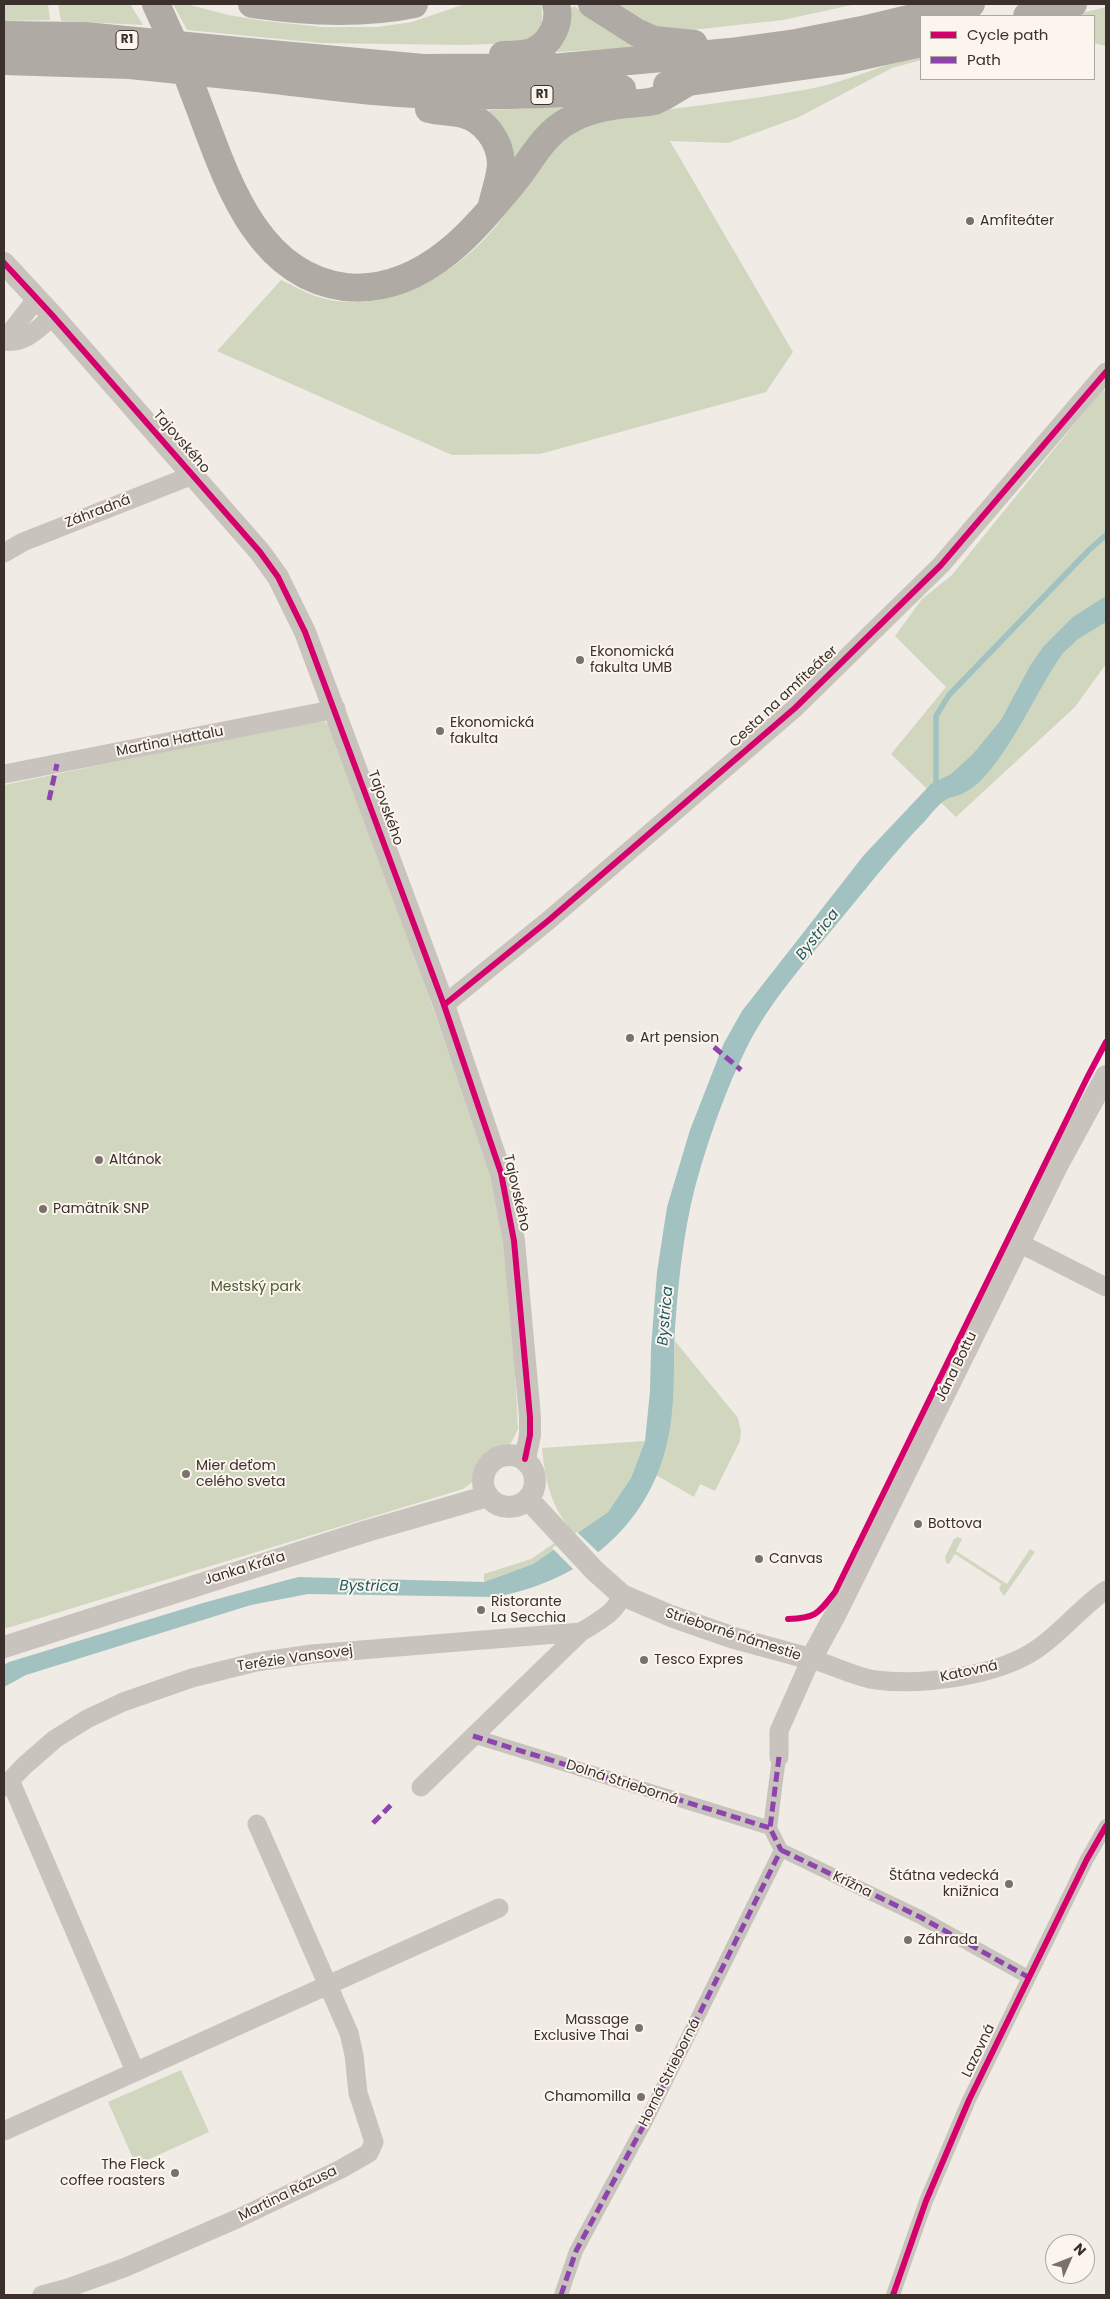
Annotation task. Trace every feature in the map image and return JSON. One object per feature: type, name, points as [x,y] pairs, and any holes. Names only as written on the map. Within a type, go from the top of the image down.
[{"type":"highway","points":[[156,4],[180,56],[219,159],[236,196],[255,229],[276,253],[293,268],[318,281],[332,285],[372,288],[387,286],[433,263],[462,240],[512,184],[538,147],[552,132],[568,121],[590,111],[614,105],[654,101],[685,84]]},
{"type":"highway","points":[[252,4],[319,11],[389,9],[414,4]]},
{"type":"highway","points":[[468,68],[488,56],[534,51],[548,40],[555,28],[558,12],[556,4]]},
{"type":"highway","points":[[592,4],[636,32],[654,40],[685,42],[730,52]]},
{"type":"highway","name":"R1","points":[[925,15],[971,4]]},
{"type":"highway","points":[[1031,15],[1073,4]]},
{"type":"highway","name":"R1","points":[[4,61],[130,65],[248,64],[423,68],[562,67],[730,52],[796,43],[920,16]]},
{"type":"highway","name":"R1","points":[[4,35],[86,36],[399,93],[475,95],[559,94],[685,84],[838,61],[920,43]]},
{"type":"highway","points":[[399,93],[426,108],[464,114],[481,122],[493,136],[499,150],[501,165],[492,206]]},
{"type":"street","name":"Tajovského","points":[[4,263],[53,316],[260,552],[278,577],[305,632],[336,709],[444,1005],[485,1122],[508,1204],[520,1287],[530,1417],[530,1435],[525,1459]]},
{"type":"street","points":[[4,336],[10,334],[37,298]]},
{"type":"street","points":[[4,341],[20,341],[30,336],[53,316]]},
{"type":"street","name":"Cesta na amfiteáter","points":[[444,1005],[549,920],[795,708],[941,565],[1106,372]]},
{"type":"street","name":"Záhradná","points":[[5,552],[23,542],[193,475]]},
{"type":"street","name":"Martina Hattalu","points":[[4,774],[336,709]]},
{"type":"street","name":"Jána Bottu","points":[[811,1659],[835,1615],[1018,1243],[1106,1076]]},
{"type":"street","points":[[1018,1243],[1106,1287]]},
{"type":"street","points":[[509,1454],[525,1459],[534,1471],[536,1478],[535,1486],[528,1499],[515,1506],[500,1506],[488,1496],[482,1481],[488,1465],[501,1455],[509,1454]]},
{"type":"street","name":"Janka Kráľa","points":[[4,1647],[367,1531],[488,1496]]},
{"type":"street","name":"Strieborné námestie","points":[[528,1499],[590,1566],[622,1595],[671,1616],[734,1638],[811,1659],[779,1731],[780,1757],[770,1828]]},
{"type":"street","name":"Katovná","points":[[811,1659],[873,1680],[908,1682],[950,1678],[986,1670],[1026,1657],[1106,1590]]},
{"type":"street","name":"Terézie Vansovej","points":[[421,1787],[581,1632],[612,1612],[618,1606],[622,1595]]},
{"type":"street","name":"Terézie Vansovej","points":[[135,2071],[7,1784],[55,1739],[87,1719],[123,1702],[192,1678],[256,1662],[312,1654],[581,1632]]},
{"type":"street","name":"Dolná Strieborná","points":[[474,1736],[770,1828]]},
{"type":"street","name":"Martina Rázusa","points":[[42,2295],[68,2288],[181,2244],[320,2180],[369,2153],[374,2142],[358,2093],[350,2037],[257,1824]]},
{"type":"street","name":"Lazovná","points":[[893,2295],[926,2202],[969,2100],[1087,1859],[1106,1826]]},
{"type":"street","points":[[770,1828],[781,1850]]},
{"type":"street","name":"Krížna","points":[[781,1850],[920,1917],[1028,1977]]},
{"type":"street","name":"Horná Strieborná","points":[[561,2295],[576,2251],[646,2122],[781,1850]]},
{"type":"street","points":[[4,2131],[499,1908]]},
{"type":"green space","points":[[4,4],[48,4],[50,20],[4,21]]},
{"type":"green space","points":[[58,4],[130,4],[143,25],[61,21]]},
{"type":"green space","points":[[173,4],[187,4],[228,15],[265,21],[322,27],[378,27],[412,22],[465,4],[541,4],[542,20],[540,30],[536,34],[517,43],[463,45],[321,43],[187,30]]},
{"type":"green space","points":[[611,4],[856,4],[783,20],[683,31],[656,26]]},
{"type":"green space","points":[[574,6],[640,47],[558,52],[556,49],[571,8]]},
{"type":"green space","points":[[1106,7],[1106,46],[1095,43],[1095,15],[1074,15]]},
{"type":"green space","points":[[920,55],[920,60],[892,68],[799,117],[728,143],[670,141],[793,352],[766,392],[540,454],[452,455],[217,351],[281,280],[315,296],[341,302],[367,301],[393,296],[418,287],[442,274],[483,240],[500,221],[550,149],[570,132],[580,127],[598,120],[809,89],[837,82]]},
{"type":"green space","points":[[572,106],[514,161],[487,111],[493,110]]},
{"type":"green space","points":[[1103,389],[1106,393],[1106,664],[1075,707],[956,817],[891,754],[946,687],[895,636],[922,599],[952,575]]},
{"type":"green space","name":"Mestský park","points":[[322,719],[335,731],[486,1158],[500,1212],[510,1275],[518,1429],[511,1443],[495,1451],[485,1461],[474,1481],[463,1489],[4,1629],[4,785]]},
{"type":"green space","points":[[675,1341],[738,1418],[741,1431],[740,1441],[715,1491],[700,1484],[694,1497],[656,1475],[662,1459],[669,1426]]},
{"type":"green space","points":[[645,1441],[631,1478],[608,1512],[533,1564],[484,1582],[484,1574],[531,1559],[572,1531],[559,1512],[550,1492],[542,1448]]},
{"type":"green space","points":[[958,1537],[962,1539],[956,1551],[1007,1584],[1030,1549],[1035,1552],[1004,1596],[999,1589],[1001,1584],[955,1554],[949,1564],[946,1563],[945,1557],[954,1539]]},
{"type":"green space","points":[[181,2070],[209,2132],[136,2165],[108,2102]]},
{"type":"water","name":"Bystrica","points":[[1106,596],[1106,622],[1078,639],[1063,653],[1007,747],[983,779],[962,794],[949,798],[940,804],[894,855],[778,997],[745,1051],[715,1122],[691,1205],[678,1286],[673,1400],[667,1443],[658,1473],[644,1501],[626,1525],[605,1547],[581,1565],[554,1579],[525,1590],[494,1597],[308,1594],[251,1605],[26,1675],[4,1687],[4,1665],[9,1662],[203,1603],[299,1577],[484,1582],[533,1564],[608,1512],[631,1478],[645,1441],[657,1272],[667,1207],[690,1130],[724,1043],[742,1011],[864,855],[931,784],[951,774],[973,754],[1001,720],[1030,666],[1043,647],[1073,617]]},
{"type":"pier","points":[[577,1532],[600,1554],[575,1571],[552,1548]]},
{"type":"waterway","points":[[936,787],[936,716],[949,695],[1088,551],[1106,535]]},
{"type":"marked path","points":[[49,800],[57,764]]},
{"type":"marked path","points":[[714,1047],[741,1070]]},
{"type":"marked path","points":[[473,1736],[770,1828]]},
{"type":"marked path","points":[[779,1757],[770,1828],[781,1850]]},
{"type":"marked path","points":[[373,1823],[394,1802]]},
{"type":"marked path","points":[[781,1850],[920,1917],[1028,1977]]},
{"type":"marked path","points":[[561,2295],[576,2251],[646,2121],[781,1850]]},
{"type":"cycle path","points":[[4,263],[53,316],[260,552],[278,577],[305,632],[444,1005],[501,1173],[514,1241],[530,1417],[530,1435],[525,1459]]},
{"type":"cycle path","points":[[444,1005],[549,920],[795,708],[941,565],[1106,372]]},
{"type":"cycle path","points":[[788,1619],[811,1616],[820,1610],[835,1592],[1106,1042]]},
{"type":"cycle path","points":[[893,2295],[926,2201],[969,2100],[1087,1859],[1106,1826]]},
{"type":"place","name":"Amfiteáter","points":[[970,221]]},
{"type":"place","name":"Ekonomická fakulta UMB","points":[[580,660]]},
{"type":"place","name":"Ekonomická fakulta","points":[[440,731]]},
{"type":"place","name":"Art pension","points":[[630,1038]]},
{"type":"place","name":"Altánok","points":[[99,1160]]},
{"type":"place","name":"Pamätník SNP","points":[[43,1209]]},
{"type":"place","name":"Mier deťom celého sveta","points":[[186,1474]]},
{"type":"place","name":"Bottova","points":[[918,1524]]},
{"type":"place","name":"Canvas","points":[[759,1559]]},
{"type":"place","name":"Ristorante La Secchia","points":[[481,1610]]},
{"type":"place","name":"Tesco Expres","points":[[644,1660]]},
{"type":"place","name":"Štátna vedecká knižnica","points":[[1009,1884]]},
{"type":"place","name":"Záhrada","points":[[908,1940]]},
{"type":"place","name":"Massage Exclusive Thai","points":[[639,2028]]},
{"type":"place","name":"Chamomilla","points":[[641,2097]]},
{"type":"place","name":"The Fleck coffee roasters","points":[[175,2173]]}]
